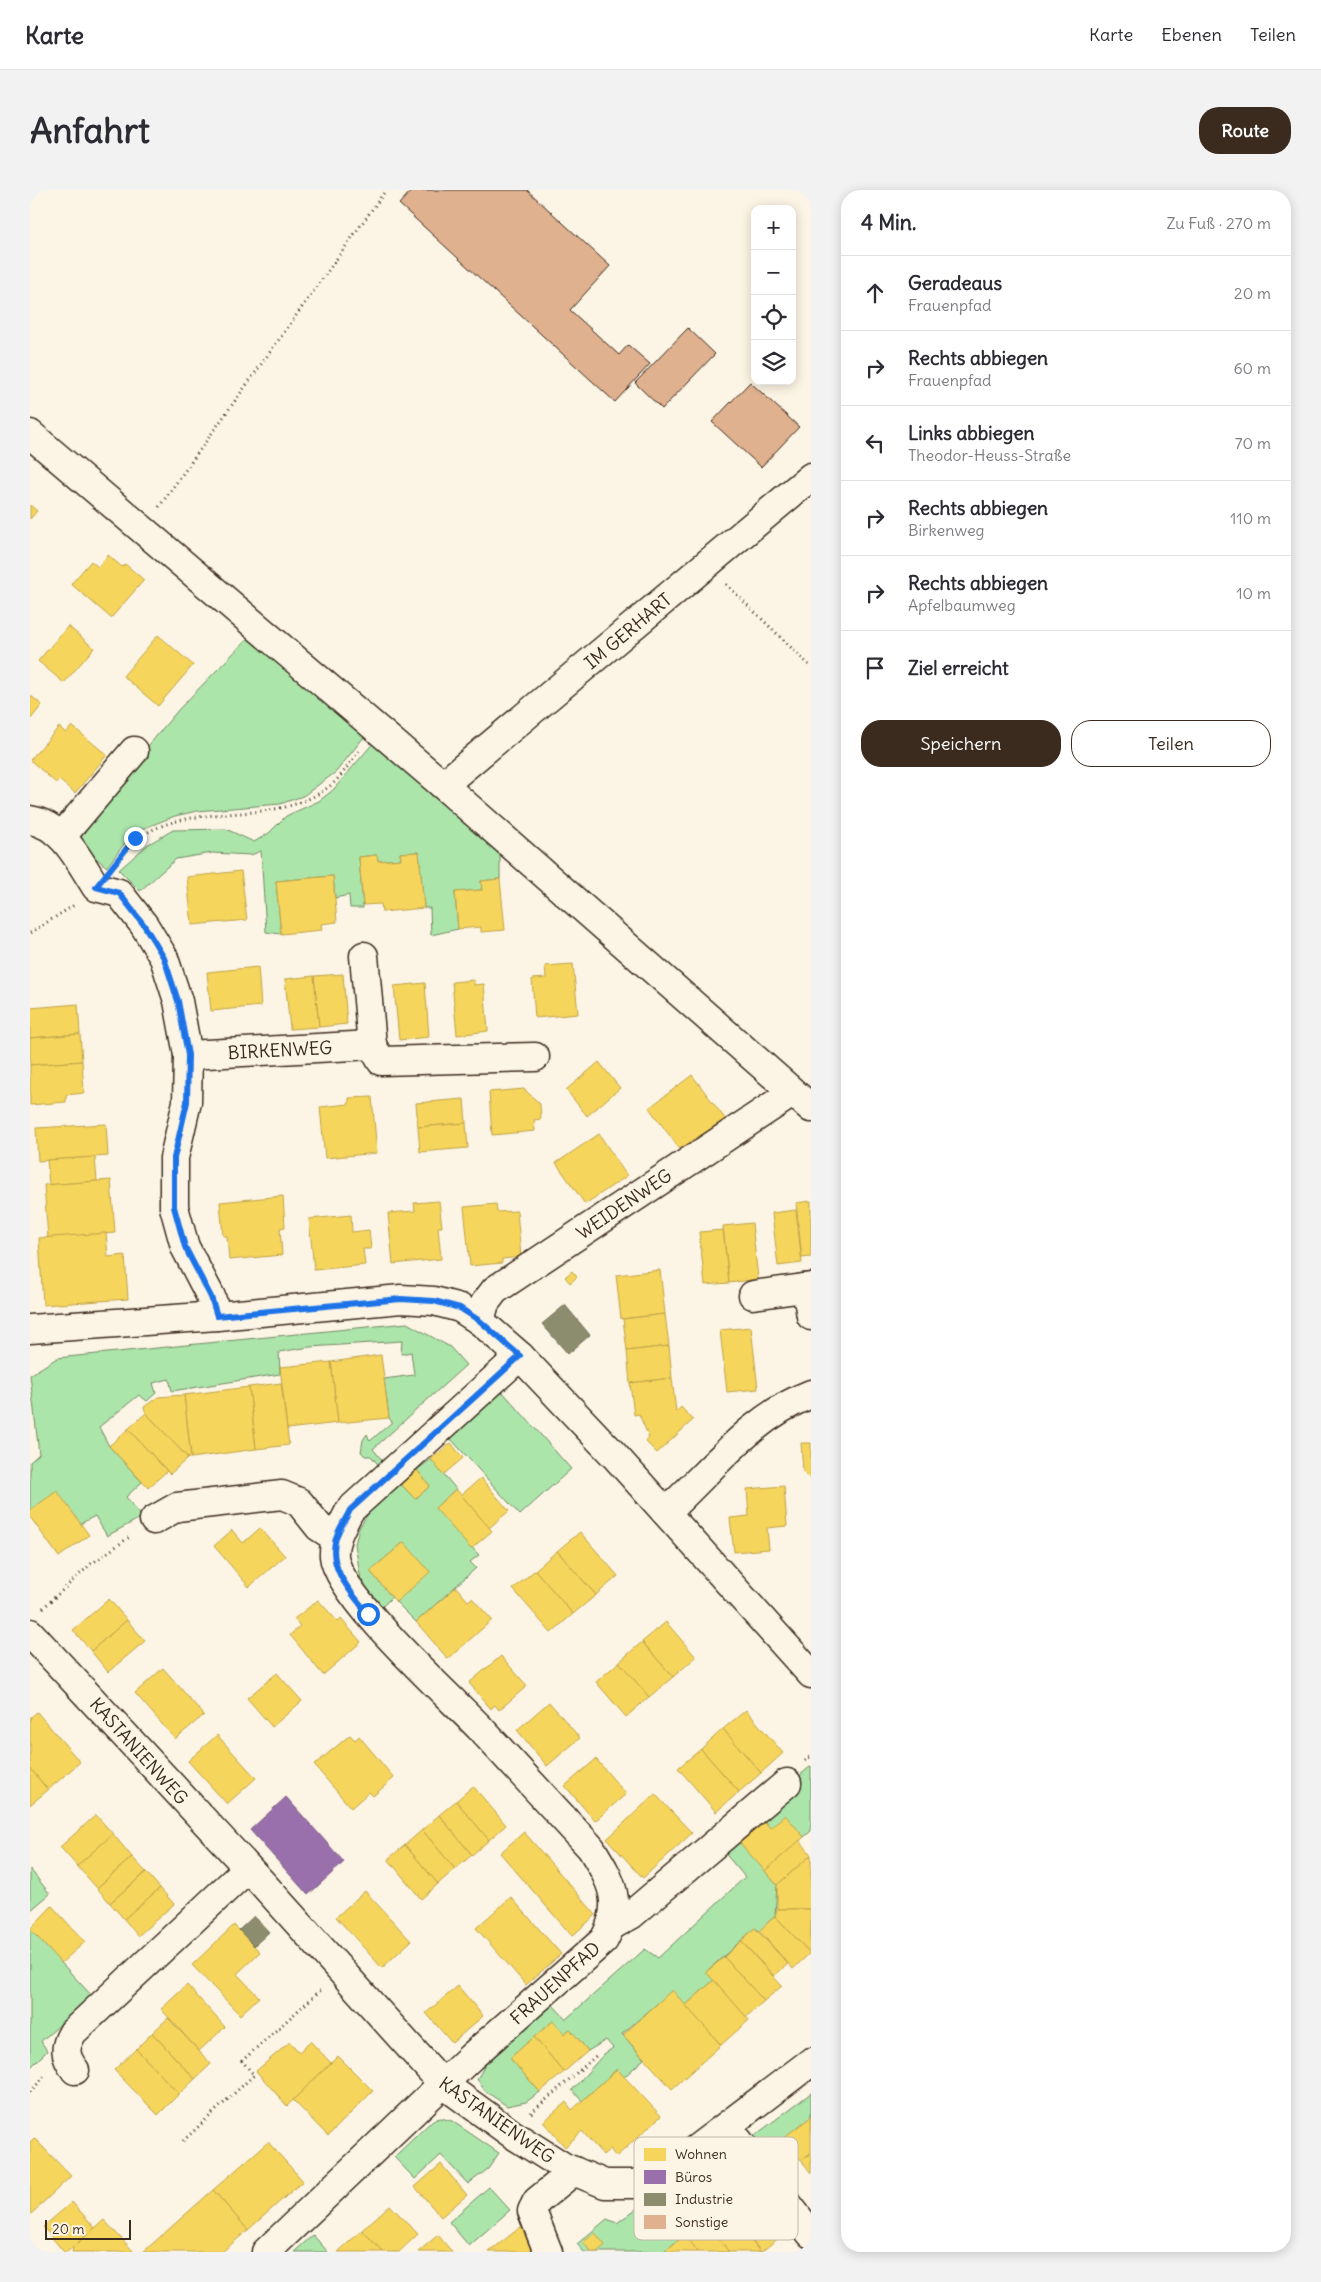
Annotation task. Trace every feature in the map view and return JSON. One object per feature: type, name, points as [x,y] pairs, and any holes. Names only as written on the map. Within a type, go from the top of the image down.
[{"type":"street","points":[[30,434],[443,785],[811,1108]]},
{"type":"street","name":"IM GERHART","points":[[443,785],[811,476]]},
{"type":"street","points":[[62,836],[134,750]]},
{"type":"street","points":[[30,820],[42,822],[62,836],[96,887],[119,893],[144,925],[164,958],[178,1001],[188,1055],[187,1102],[174,1158],[174,1207],[185,1247],[211,1297],[217,1316]]},
{"type":"street","points":[[364,956],[372,1045],[381,1061],[535,1057]]},
{"type":"street","name":"BIRKENWEG","points":[[188,1055],[372,1045]]},
{"type":"street","name":"WEIDENWEG","points":[[480,1321],[485,1302],[495,1290],[783,1099]]},
{"type":"street","points":[[753,1295],[807,1288],[811,1316]]},
{"type":"street","points":[[30,1329],[217,1316],[401,1299],[434,1301],[460,1308],[480,1321],[520,1356],[666,1512],[811,1674]]},
{"type":"street","name":"FRAUENPFAD","points":[[266,2252],[443,2084],[604,1940],[612,1926],[616,1909],[613,1893],[604,1868],[591,1848],[368,1614],[341,1579],[334,1556],[336,1538],[350,1510],[520,1356]]},
{"type":"street","points":[[666,1512],[748,1432],[778,1410],[811,1394]]},
{"type":"street","points":[[154,1520],[177,1507],[282,1495],[298,1502],[319,1526],[336,1538]]},
{"type":"street","name":"KASTANIENWEG","points":[[33,1624],[247,1869],[443,2084],[512,2134],[574,2171],[605,2184],[634,2184]]},
{"type":"street","points":[[612,1926],[631,1915],[787,1783]]},
{"type":"street","points":[[75,2070],[65,2053],[66,2043],[73,2032],[247,1869]]},
{"type":"street","name":"KASTANIENWEG","points":[[713,2137],[811,2062]]},
{"type":"street","points":[[728,2126],[736,2137]]},
{"type":"street","points":[[548,2252],[532,2211],[538,2201],[574,2171]]},
{"type":"street","points":[[798,2217],[811,2234]]},
{"type":"path","points":[[142,530],[386,190]]},
{"type":"path","points":[[707,565],[811,667]]},
{"type":"path","points":[[30,933],[78,903],[96,887],[135,838],[169,822],[195,816],[258,813],[289,808],[317,795],[332,785],[378,730]]},
{"type":"path","points":[[33,1624],[91,1564],[154,1520]]},
{"type":"path","points":[[183,2141],[254,2075],[242,2061],[324,1987]]},
{"type":"path","points":[[532,2112],[597,2055]]},
{"type":"green space","points":[[255,631],[368,732],[336,772],[303,796],[280,804],[197,811],[175,816],[132,833],[107,867],[71,838],[179,709]]},
{"type":"green space","points":[[375,741],[430,794],[500,853],[500,879],[481,881],[482,890],[455,892],[458,929],[431,935],[430,908],[424,908],[419,852],[400,853],[401,859],[378,861],[377,855],[359,857],[363,908],[350,908],[349,895],[335,898],[333,876],[276,881],[281,934],[266,932],[261,851],[251,855],[212,853],[176,859],[140,891],[119,870],[147,845],[173,830],[226,829],[254,842],[269,833],[286,816],[319,801],[333,790]]},
{"type":"green space","points":[[407,1323],[450,1347],[466,1365],[373,1449],[386,1465],[381,1468],[371,1456],[365,1456],[361,1452],[363,1440],[367,1434],[370,1441],[392,1422],[389,1418],[384,1379],[414,1375],[411,1352],[401,1354],[402,1341],[310,1347],[279,1352],[280,1374],[172,1391],[169,1379],[153,1383],[156,1393],[147,1401],[139,1395],[99,1427],[109,1446],[142,1482],[126,1497],[142,1517],[107,1536],[95,1516],[80,1524],[30,1510],[30,1462],[39,1454],[30,1375],[57,1358]]},
{"type":"green space","points":[[501,1390],[571,1469],[520,1515],[449,1437]]},
{"type":"green space","points":[[431,1459],[456,1489],[435,1508],[479,1555],[470,1562],[476,1568],[416,1622],[396,1602],[404,1542],[370,1571],[392,1597],[381,1608],[361,1581],[355,1544],[359,1528],[372,1508],[401,1484],[415,1499],[430,1486],[417,1470]]},
{"type":"green space","points":[[811,1766],[811,1831],[804,1837],[770,1828],[738,1839],[777,1885],[775,1916],[759,1931],[755,1928],[706,1972],[714,1980],[685,2006],[672,1991],[622,2034],[644,2059],[624,2077],[617,2069],[582,2101],[572,2090],[604,2054],[613,2048],[606,2040],[588,2051],[570,2029],[564,2034],[553,2021],[510,2058],[540,2092],[526,2102],[507,2106],[485,2091],[477,2079],[489,2058],[552,2004],[566,2019],[645,1949],[658,1958],[745,1877],[717,1844]]},
{"type":"green space","points":[[30,1869],[50,1894],[30,1911]]},
{"type":"green space","points":[[30,1929],[93,1997],[41,2041],[47,2051],[30,2068]]},
{"type":"green space","points":[[811,2093],[811,2117],[786,2137],[753,2137]]},
{"type":"green space","points":[[441,2118],[452,2121],[499,2153],[488,2169],[468,2184],[441,2155],[415,2179],[394,2157],[433,2120]]},
{"type":"green space","points":[[489,2187],[510,2210],[469,2246],[449,2222]]},
{"type":"green space","points":[[634,2210],[634,2240],[678,2240],[663,2252],[584,2252],[577,2244],[607,2219],[617,2223]]},
{"type":"green space","points":[[313,2235],[328,2252],[294,2252]]},
{"type":"building: Wohnen","points":[[30,505],[37,511],[30,519]]},
{"type":"building: Wohnen","points":[[108,555],[122,567],[125,564],[144,580],[111,618],[71,584],[91,561],[98,567]]},
{"type":"building: Wohnen","points":[[68,626],[94,648],[64,683],[38,661]]},
{"type":"building: Wohnen","points":[[158,635],[193,665],[158,706],[123,676]]},
{"type":"building: Wohnen","points":[[30,695],[42,705],[30,720]]},
{"type":"building: Wohnen","points":[[72,726],[107,755],[75,793],[59,780],[56,783],[30,760],[59,727],[66,733]]},
{"type":"building: Wohnen","points":[[419,852],[424,908],[382,912],[381,904],[363,905],[359,857],[377,855],[378,861],[401,859],[400,853]]},
{"type":"building: Wohnen","points":[[241,871],[247,920],[192,925],[187,877]]},
{"type":"building: Wohnen","points":[[333,876],[337,922],[321,924],[322,930],[281,934],[276,881]]},
{"type":"building: Wohnen","points":[[500,879],[505,930],[481,932],[481,927],[458,929],[455,892],[482,890],[481,881]]},
{"type":"building: Wohnen","points":[[573,964],[578,1014],[535,1018],[532,979],[546,978],[545,966]]},
{"type":"building: Wohnen","points":[[258,967],[261,1006],[211,1011],[207,972]]},
{"type":"building: Wohnen","points":[[343,974],[347,1024],[319,1027],[314,976]]},
{"type":"building: Wohnen","points":[[314,976],[319,1027],[290,1029],[285,979]]},
{"type":"building: Wohnen","points":[[474,980],[474,985],[484,984],[488,1031],[457,1035],[452,982]]},
{"type":"building: Wohnen","points":[[425,983],[429,1037],[399,1040],[394,986]]},
{"type":"building: Wohnen","points":[[78,1004],[80,1034],[30,1038],[30,1008]]},
{"type":"building: Wohnen","points":[[80,1034],[82,1061],[30,1065],[30,1038]]},
{"type":"building: Wohnen","points":[[82,1061],[84,1093],[66,1095],[66,1102],[30,1105],[30,1065]]},
{"type":"building: Wohnen","points":[[599,1062],[620,1088],[587,1116],[566,1090]]},
{"type":"building: Wohnen","points":[[692,1075],[726,1120],[682,1152],[649,1108]]},
{"type":"building: Wohnen","points":[[524,1089],[540,1104],[541,1119],[534,1120],[535,1131],[492,1135],[489,1092]]},
{"type":"building: Wohnen","points":[[372,1097],[377,1153],[325,1158],[320,1107],[349,1104],[349,1098]]},
{"type":"building: Wohnen","points":[[464,1099],[466,1123],[418,1127],[416,1103]]},
{"type":"building: Wohnen","points":[[466,1123],[468,1148],[420,1152],[418,1127]]},
{"type":"building: Wohnen","points":[[106,1124],[108,1156],[38,1161],[36,1128]]},
{"type":"building: Wohnen","points":[[599,1134],[627,1176],[585,1204],[556,1163]]},
{"type":"building: Wohnen","points":[[95,1157],[97,1181],[49,1185],[47,1160]]},
{"type":"building: Wohnen","points":[[111,1180],[115,1233],[48,1238],[44,1185]]},
{"type":"building: Wohnen","points":[[283,1196],[285,1227],[280,1228],[282,1255],[229,1260],[227,1236],[223,1236],[220,1202]]},
{"type":"building: Wohnen","points":[[439,1201],[442,1227],[438,1227],[441,1259],[393,1264],[388,1213],[415,1211],[414,1203]]},
{"type":"building: Wohnen","points":[[811,1201],[811,1257],[802,1258],[796,1203]]},
{"type":"building: Wohnen","points":[[496,1204],[497,1212],[517,1211],[521,1257],[502,1259],[502,1263],[470,1266],[464,1207]]},
{"type":"building: Wohnen","points":[[796,1210],[802,1263],[778,1266],[772,1213]]},
{"type":"building: Wohnen","points":[[351,1215],[352,1232],[369,1230],[371,1249],[363,1249],[365,1265],[314,1270],[309,1219]]},
{"type":"building: Wohnen","points":[[752,1223],[758,1279],[729,1283],[723,1226]]},
{"type":"building: Wohnen","points":[[723,1230],[729,1283],[705,1285],[699,1232]]},
{"type":"building: Wohnen","points":[[106,1233],[108,1257],[125,1255],[128,1299],[43,1305],[39,1238]]},
{"type":"building: Wohnen","points":[[660,1270],[665,1314],[621,1319],[616,1275]]},
{"type":"building: Wohnen","points":[[572,1271],[577,1277],[570,1283],[565,1277]]},
{"type":"building: Wohnen","points":[[665,1314],[669,1346],[627,1351],[623,1319]]},
{"type":"building: Wohnen","points":[[751,1327],[758,1389],[727,1392],[720,1330]]},
{"type":"building: Wohnen","points":[[669,1346],[672,1378],[630,1383],[627,1351]]},
{"type":"building: Wohnen","points":[[381,1355],[389,1418],[338,1423],[331,1362]]},
{"type":"building: Wohnen","points":[[331,1362],[338,1423],[287,1429],[280,1367]]},
{"type":"building: Wohnen","points":[[672,1378],[676,1412],[681,1407],[693,1420],[657,1453],[645,1441],[649,1438],[639,1414],[634,1415],[630,1383]]},
{"type":"building: Wohnen","points":[[281,1383],[289,1445],[256,1449],[249,1387]]},
{"type":"building: Wohnen","points":[[249,1387],[256,1449],[191,1458],[184,1395]]},
{"type":"building: Wohnen","points":[[184,1395],[191,1458],[188,1458],[146,1413],[144,1407],[158,1397]]},
{"type":"building: Wohnen","points":[[146,1413],[188,1458],[170,1474],[128,1429]]},
{"type":"building: Wohnen","points":[[128,1429],[167,1471],[148,1488],[109,1446]]},
{"type":"building: Wohnen","points":[[451,1443],[463,1458],[443,1475],[431,1459]]},
{"type":"building: Wohnen","points":[[801,1443],[811,1443],[811,1480],[803,1472]]},
{"type":"building: Wohnen","points":[[417,1470],[430,1486],[415,1499],[401,1484]]},
{"type":"building: Wohnen","points":[[481,1478],[509,1511],[489,1528],[461,1495]]},
{"type":"building: Wohnen","points":[[784,1486],[787,1526],[767,1528],[769,1549],[734,1552],[730,1518],[749,1516],[747,1489]]},
{"type":"building: Wohnen","points":[[456,1489],[492,1531],[471,1549],[435,1508]]},
{"type":"building: Wohnen","points":[[57,1491],[89,1535],[59,1557],[30,1517],[30,1510]]},
{"type":"building: Wohnen","points":[[260,1528],[285,1556],[249,1587],[214,1546],[232,1530],[243,1543]]},
{"type":"building: Wohnen","points":[[580,1532],[618,1576],[596,1595],[557,1551]]},
{"type":"building: Wohnen","points":[[404,1542],[430,1572],[396,1602],[370,1571]]},
{"type":"building: Wohnen","points":[[557,1551],[596,1595],[573,1614],[535,1570]]},
{"type":"building: Wohnen","points":[[535,1570],[573,1614],[551,1633],[513,1589]]},
{"type":"building: Wohnen","points":[[456,1587],[468,1601],[472,1598],[492,1620],[448,1659],[416,1622]]},
{"type":"building: Wohnen","points":[[109,1599],[127,1620],[91,1651],[73,1630]]},
{"type":"building: Wohnen","points":[[318,1600],[338,1622],[341,1619],[361,1642],[323,1675],[290,1635],[300,1626],[294,1619]]},
{"type":"building: Wohnen","points":[[127,1620],[145,1641],[108,1672],[91,1651]]},
{"type":"building: Wohnen","points":[[666,1622],[696,1657],[673,1677],[642,1642]]},
{"type":"building: Wohnen","points":[[642,1642],[673,1677],[649,1697],[619,1662]]},
{"type":"building: Wohnen","points":[[501,1656],[527,1686],[499,1710],[495,1705],[491,1709],[469,1683]]},
{"type":"building: Wohnen","points":[[619,1662],[649,1697],[626,1717],[596,1682]]},
{"type":"building: Wohnen","points":[[163,1668],[204,1715],[175,1739],[135,1693]]},
{"type":"building: Wohnen","points":[[277,1673],[302,1701],[272,1727],[247,1698]]},
{"type":"building: Wohnen","points":[[549,1702],[580,1738],[547,1766],[517,1730]]},
{"type":"building: Wohnen","points":[[746,1710],[783,1753],[761,1773],[723,1729]]},
{"type":"building: Wohnen","points":[[37,1712],[80,1762],[48,1790],[30,1768],[30,1718]]},
{"type":"building: Wohnen","points":[[723,1729],[761,1773],[739,1792],[701,1749]]},
{"type":"building: Wohnen","points":[[217,1735],[256,1778],[227,1804],[188,1761]]},
{"type":"building: Wohnen","points":[[350,1735],[355,1740],[359,1736],[394,1778],[373,1796],[369,1792],[351,1808],[314,1765]]},
{"type":"building: Wohnen","points":[[701,1749],[739,1792],[716,1812],[678,1768]]},
{"type":"building: Wohnen","points":[[596,1759],[626,1794],[595,1821],[565,1786]]},
{"type":"building: Wohnen","points":[[30,1768],[48,1790],[30,1805]]},
{"type":"building: Wohnen","points":[[473,1786],[506,1825],[489,1840],[456,1801]]},
{"type":"building: Wohnen","points":[[655,1794],[692,1833],[643,1878],[607,1839]]},
{"type":"building: Wohnen","points":[[456,1801],[489,1840],[472,1855],[439,1815]]},
{"type":"building: Wohnen","points":[[96,1815],[113,1834],[77,1866],[60,1847]]},
{"type":"building: Wohnen","points":[[439,1815],[472,1855],[455,1869],[422,1830]]},
{"type":"building: Wohnen","points":[[785,1815],[804,1837],[765,1871],[737,1840],[762,1818],[770,1828]]},
{"type":"building: Wohnen","points":[[422,1830],[455,1869],[438,1884],[405,1845]]},
{"type":"building: Wohnen","points":[[524,1832],[596,1915],[572,1936],[500,1853]]},
{"type":"building: Wohnen","points":[[113,1834],[132,1857],[97,1888],[77,1866]]},
{"type":"building: Wohnen","points":[[800,1840],[811,1855],[777,1885],[765,1871]]},
{"type":"building: Wohnen","points":[[405,1845],[438,1884],[421,1899],[388,1859]]},
{"type":"building: Wohnen","points":[[811,1855],[811,1909],[777,1909],[777,1885]]},
{"type":"building: Wohnen","points":[[132,1857],[146,1872],[110,1903],[97,1888]]},
{"type":"building: Wohnen","points":[[146,1872],[160,1888],[124,1919],[110,1903]]},
{"type":"building: Wohnen","points":[[160,1888],[174,1904],[138,1936],[124,1919]]},
{"type":"building: Wohnen","points":[[365,1891],[411,1941],[382,1968],[336,1917]]},
{"type":"building: Wohnen","points":[[511,1897],[561,1954],[526,1985],[476,1928]]},
{"type":"building: Wohnen","points":[[52,1906],[85,1942],[61,1963],[30,1929]]},
{"type":"building: Wohnen","points":[[777,1909],[811,1909],[810,1953],[775,1916]]},
{"type":"building: Wohnen","points":[[775,1916],[810,1953],[793,1969],[759,1931]]},
{"type":"building: Wohnen","points":[[234,1925],[260,1952],[237,1974],[259,1997],[240,2015],[192,1965]]},
{"type":"building: Wohnen","points":[[755,1928],[788,1964],[774,1976],[741,1941]]},
{"type":"building: Wohnen","points":[[741,1941],[782,1986],[764,2001],[724,1957]]},
{"type":"building: Wohnen","points":[[724,1957],[764,2001],[746,2017],[706,1972]]},
{"type":"building: Wohnen","points":[[714,1980],[749,2020],[721,2045],[685,2006]]},
{"type":"building: Wohnen","points":[[187,1985],[225,2027],[199,2051],[161,2009]]},
{"type":"building: Wohnen","points":[[458,1986],[483,2016],[452,2043],[426,2013]]},
{"type":"building: Wohnen","points":[[672,1990],[721,2045],[672,2089],[623,2035]]},
{"type":"building: Wohnen","points":[[168,2018],[211,2064],[195,2079],[152,2033]]},
{"type":"building: Wohnen","points":[[553,2021],[564,2034],[570,2029],[588,2051],[564,2072],[534,2037]]},
{"type":"building: Wohnen","points":[[152,2033],[195,2079],[179,2094],[136,2049]]},
{"type":"building: Wohnen","points":[[534,2037],[564,2072],[540,2092],[510,2058]]},
{"type":"building: Wohnen","points":[[310,2041],[331,2063],[287,2106],[256,2071],[290,2042],[299,2052]]},
{"type":"building: Wohnen","points":[[136,2049],[179,2094],[158,2115],[114,2070]]},
{"type":"building: Wohnen","points":[[338,2056],[373,2091],[328,2136],[293,2100]]},
{"type":"building: Wohnen","points":[[617,2069],[661,2116],[638,2137],[634,2137],[634,2141],[616,2157],[610,2149],[603,2155],[582,2131],[565,2147],[543,2122],[566,2102],[572,2110]]},
{"type":"building: Wohnen","points":[[811,2117],[811,2153],[801,2160],[798,2156],[798,2137],[784,2137]]},
{"type":"building: Wohnen","points":[[34,2138],[71,2176],[30,2215],[30,2142]]},
{"type":"building: Wohnen","points":[[268,2142],[303,2181],[248,2230],[213,2190]]},
{"type":"building: Wohnen","points":[[811,2153],[811,2173],[801,2160]]},
{"type":"building: Wohnen","points":[[441,2164],[467,2195],[441,2217],[415,2187]]},
{"type":"building: Wohnen","points":[[213,2190],[248,2230],[222,2252],[143,2252]]},
{"type":"building: Wohnen","points":[[72,2202],[95,2228],[67,2252],[64,2252],[43,2227]]},
{"type":"building: Wohnen","points":[[390,2205],[418,2234],[399,2252],[383,2252],[362,2230]]},
{"type":"building: Wohnen","points":[[104,2220],[134,2252],[72,2252],[73,2247]]},
{"type":"building: Wohnen","points":[[523,2225],[544,2252],[489,2252]]},
{"type":"building: Wohnen","points":[[362,2230],[383,2252],[338,2252]]},
{"type":"building: Wohnen","points":[[595,2233],[605,2245],[597,2252],[591,2252],[583,2242]]},
{"type":"building: Wohnen","points":[[438,2235],[452,2252],[418,2252]]},
{"type":"building: Wohnen","points":[[679,2240],[689,2240],[698,2252],[667,2252],[666,2250]]},
{"type":"building: Wohnen","points":[[689,2240],[720,2240],[729,2252],[698,2252]]},
{"type":"building: Wohnen","points":[[720,2240],[751,2240],[760,2252],[729,2252]]},
{"type":"building: Wohnen","points":[[752,2240],[776,2240],[761,2252]]},
{"type":"building: Büros","points":[[286,1797],[344,1862],[308,1895],[250,1830]]},
{"type":"building: Industrie","points":[[565,1305],[590,1335],[568,1354],[542,1324]]},
{"type":"building: Industrie","points":[[254,1916],[269,1932],[254,1946],[239,1930]]},
{"type":"building: Sonstige","points":[[412,190],[527,190],[610,266],[570,310],[619,355],[628,345],[650,364],[615,402],[399,204]]},
{"type":"building: Sonstige","points":[[688,328],[715,354],[662,409],[635,383]]},
{"type":"building: Sonstige","points":[[750,382],[751,385],[799,427],[761,467],[712,422]]},
{"type":"route","points":[[135,838],[96,887],[119,893],[144,925],[164,958],[178,1001],[188,1055],[187,1102],[174,1158],[174,1207],[185,1247],[211,1297],[217,1316],[401,1299],[434,1301],[460,1308],[480,1321],[520,1356],[350,1510],[336,1538],[334,1556],[341,1579],[368,1614]]}]
